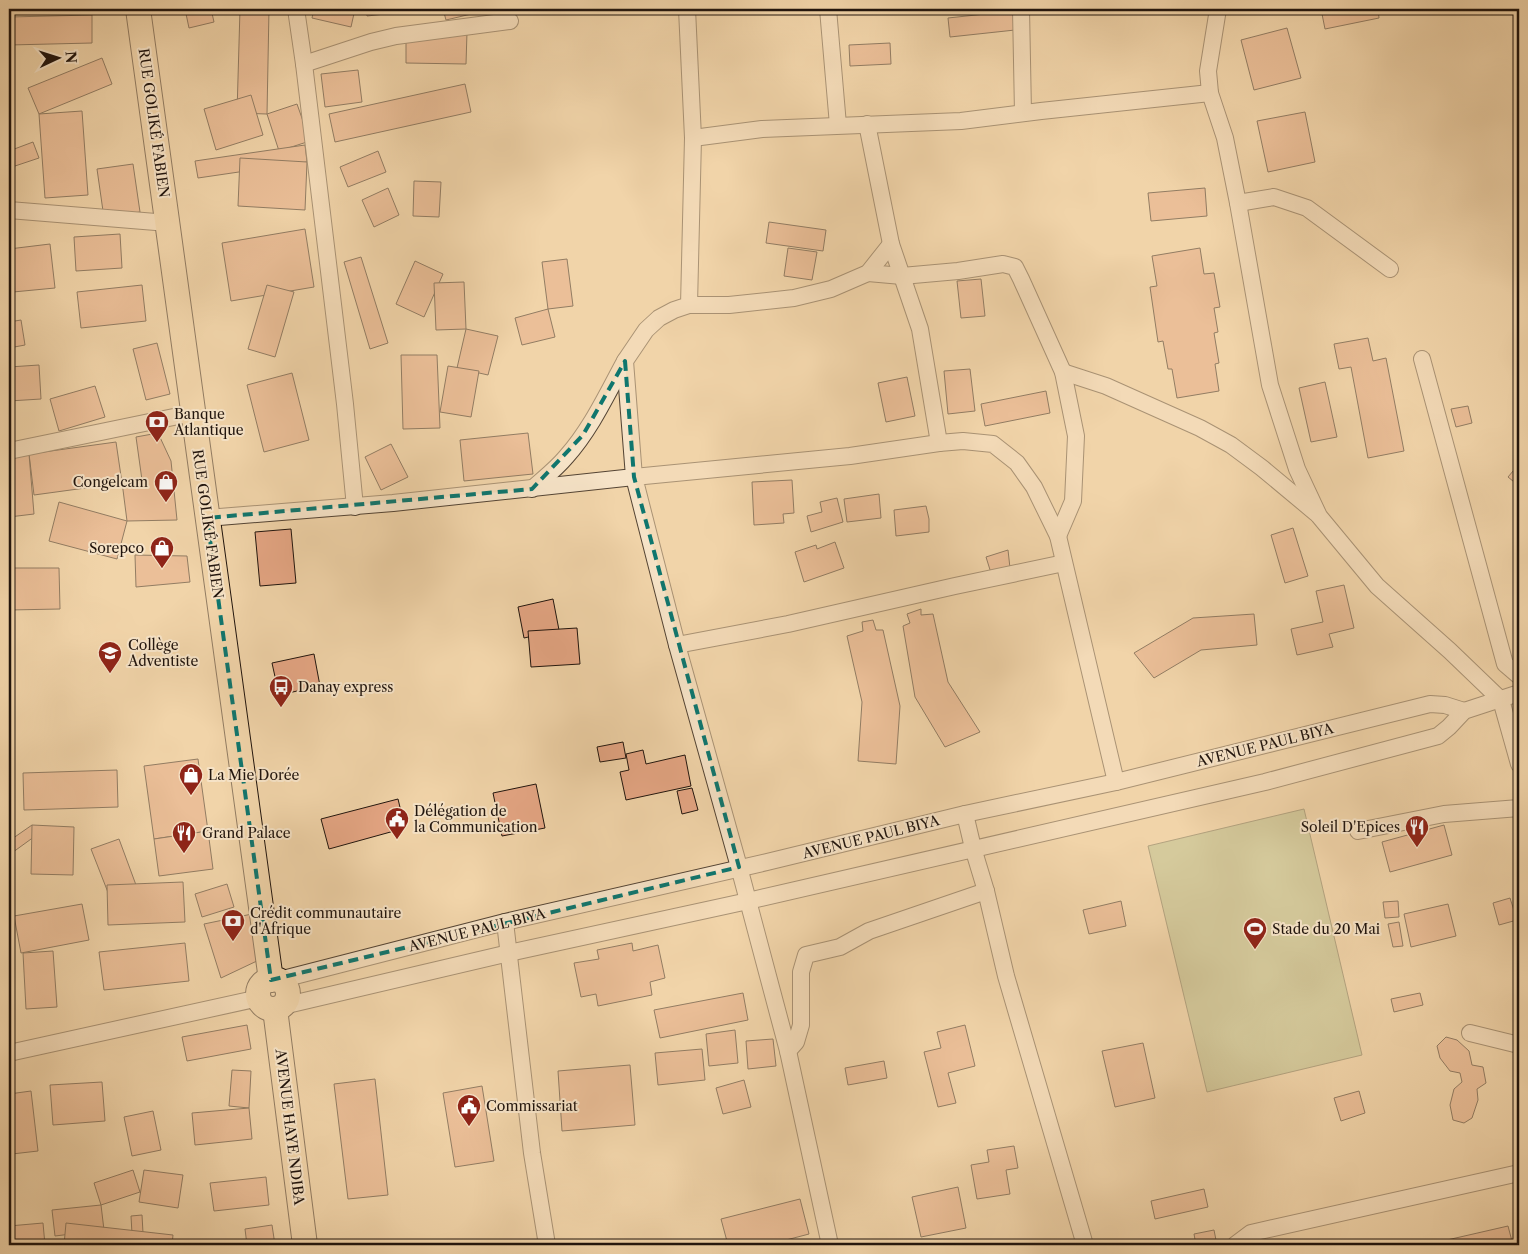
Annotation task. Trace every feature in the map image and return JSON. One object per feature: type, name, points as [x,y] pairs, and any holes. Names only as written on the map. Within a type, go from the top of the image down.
[{"type":"highway","name":"RUE GOLIKÉ FABIEN","points":[[138,9],[273,995]]},
{"type":"highway","name":"AVENUE HAYE NDIBA","points":[[273,995],[305,1245]]},
{"type":"street","points":[[296,9],[345,404],[354,507]]},
{"type":"street","points":[[687,9],[693,138],[689,305]]},
{"type":"street","points":[[828,9],[838,125]]},
{"type":"street","points":[[1021,9],[1023,113]]},
{"type":"street","points":[[1218,9],[1208,71],[1210,93],[1225,138],[1270,385],[1297,469],[1320,516]]},
{"type":"street","points":[[304,64],[371,42],[396,36],[510,21]]},
{"type":"street","points":[[693,138],[762,129],[961,121],[1210,93]]},
{"type":"street","points":[[867,124],[890,244],[920,329],[939,443]]},
{"type":"street","points":[[1238,203],[1274,197],[1307,208],[1390,270]]},
{"type":"street","points":[[9,210],[168,223]]},
{"type":"street","points":[[868,273],[890,244]]},
{"type":"street","points":[[532,489],[566,458],[583,435],[624,362],[646,330],[674,310],[689,305],[729,305],[794,298],[831,289],[868,273],[902,276],[958,272],[1003,264],[1015,268],[1063,372],[1076,436],[1073,501],[1058,536]]},
{"type":"street","points":[[1422,359],[1505,664],[1519,676]]},
{"type":"street","points":[[624,362],[634,477],[677,645],[788,1051],[830,1245]]},
{"type":"street","points":[[1063,372],[1106,386],[1231,444],[1320,516],[1377,586],[1450,651],[1501,700],[1519,764]]},
{"type":"street","points":[[9,451],[193,414]]},
{"type":"street","points":[[207,518],[354,507],[532,489],[850,456],[939,443],[963,441],[993,444],[1017,463],[1034,487],[1058,536],[1116,782]]},
{"type":"street","points":[[677,645],[788,624],[1064,563]]},
{"type":"street","points":[[9,1053],[273,995],[510,954],[1265,782],[1438,736],[1450,727],[1464,712],[1519,693]]},
{"type":"street","name":"AVENUE PAUL BIYA","points":[[273,995],[505,922],[965,814],[1116,782],[1430,704],[1444,705],[1464,712]]},
{"type":"street","points":[[1358,831],[1444,814],[1519,808]]},
{"type":"street","points":[[965,814],[986,891],[1008,985],[1085,1245]]},
{"type":"street","points":[[788,1051],[796,1042],[801,1024],[801,972],[806,955],[840,947],[869,932],[986,891]]},
{"type":"street","points":[[505,922],[532,1154],[547,1245]]},
{"type":"street","points":[[1470,1033],[1519,1045]]},
{"type":"street","points":[[1236,1245],[1251,1233],[1519,1173]]},
{"type":"highlighted area","points":[[625,361],[634,477],[739,867],[271,980],[207,518],[532,489],[583,435]]},
{"type":"green space","name":"Stade du 20 Mai","points":[[1304,809],[1362,1055],[1207,1092],[1148,846]]},
{"type":"building","points":[[185,9],[211,9],[214,22],[189,28]]},
{"type":"building","points":[[240,9],[269,9],[267,114],[237,113]]},
{"type":"building","points":[[314,9],[355,9],[351,27],[312,18]]},
{"type":"building","points":[[366,9],[412,9],[412,11],[367,16]]},
{"type":"building","points":[[443,9],[488,9],[488,10],[446,20]]},
{"type":"building","points":[[1321,9],[1378,9],[1379,18],[1325,29]]},
{"type":"building","points":[[1013,11],[1015,30],[950,37],[948,18]]},
{"type":"building","points":[[92,15],[92,43],[9,45],[9,17]]},
{"type":"building","points":[[1287,28],[1301,78],[1254,90],[1241,40]]},
{"type":"building","points":[[406,30],[467,32],[466,64],[406,63]]},
{"type":"building","points":[[890,43],[891,64],[850,66],[849,45]]},
{"type":"building","points":[[102,58],[112,84],[39,114],[28,88]]},
{"type":"building","points":[[358,70],[362,102],[325,107],[321,74]]},
{"type":"building","points":[[465,84],[471,112],[335,142],[329,114]]},
{"type":"building","points":[[251,95],[263,135],[216,150],[204,109]]},
{"type":"building","points":[[297,104],[310,141],[279,151],[267,114]]},
{"type":"building","points":[[82,111],[88,195],[45,198],[39,114]]},
{"type":"building","points":[[1305,112],[1315,162],[1268,172],[1257,121]]},
{"type":"building","points":[[33,142],[39,158],[9,168],[9,151]]},
{"type":"building","points":[[305,145],[307,162],[198,178],[195,161]]},
{"type":"building","points":[[378,151],[386,172],[348,187],[340,167]]},
{"type":"building","points":[[240,158],[307,162],[305,210],[238,206]]},
{"type":"building","points":[[133,164],[140,212],[104,218],[97,169]]},
{"type":"building","points":[[414,181],[441,182],[439,217],[413,216]]},
{"type":"building","points":[[388,188],[399,215],[374,227],[362,200]]},
{"type":"building","points":[[1205,188],[1207,216],[1151,221],[1148,193]]},
{"type":"building","points":[[769,222],[826,230],[823,251],[766,243]]},
{"type":"building","points":[[305,229],[314,287],[231,301],[222,243]]},
{"type":"building","points":[[120,234],[122,268],[76,271],[74,237]]},
{"type":"building","points":[[50,244],[55,288],[13,292],[9,249]]},
{"type":"building","points":[[788,248],[817,252],[812,280],[784,276]]},
{"type":"building","points":[[1200,248],[1204,274],[1214,273],[1220,307],[1214,308],[1218,332],[1214,333],[1219,363],[1215,364],[1219,391],[1177,398],[1172,369],[1168,369],[1163,341],[1158,342],[1150,287],[1157,286],[1152,256]]},
{"type":"building","points":[[361,257],[388,343],[370,349],[344,262]]},
{"type":"building","points":[[567,259],[573,306],[548,309],[542,262]]},
{"type":"building","points":[[415,261],[443,274],[424,317],[396,304]]},
{"type":"building","points":[[981,279],[985,316],[961,318],[957,281]]},
{"type":"building","points":[[464,282],[466,329],[436,330],[434,283]]},
{"type":"building","points":[[142,285],[146,321],[81,328],[77,292]]},
{"type":"building","points":[[267,285],[294,292],[275,357],[248,349]]},
{"type":"building","points":[[548,309],[555,337],[522,345],[515,318]]},
{"type":"building","points":[[21,320],[25,345],[9,348],[9,322]]},
{"type":"building","points":[[466,329],[498,336],[488,375],[457,368]]},
{"type":"building","points":[[1368,338],[1373,361],[1386,358],[1404,451],[1368,458],[1351,367],[1339,369],[1334,344]]},
{"type":"building","points":[[157,343],[170,394],[146,400],[133,349]]},
{"type":"building","points":[[401,355],[437,355],[440,428],[403,429]]},
{"type":"building","points":[[39,365],[41,399],[9,401],[9,367]]},
{"type":"building","points":[[448,366],[479,371],[471,417],[440,412]]},
{"type":"building","points":[[970,369],[975,411],[948,414],[944,371]]},
{"type":"building","points":[[292,373],[309,440],[264,452],[247,385]]},
{"type":"building","points":[[907,377],[915,416],[886,422],[878,383]]},
{"type":"building","points":[[1325,382],[1337,437],[1311,442],[1299,388]]},
{"type":"building","points":[[95,386],[105,417],[59,431],[50,399]]},
{"type":"building","points":[[1046,391],[1050,413],[985,426],[981,404]]},
{"type":"building","points":[[1468,406],[1472,423],[1456,427],[1451,409]]},
{"type":"building","points":[[158,433],[171,461],[177,520],[127,521],[122,482],[142,480],[136,437]]},
{"type":"building","points":[[528,433],[533,474],[464,481],[460,440]]},
{"type":"building","points":[[116,442],[122,483],[34,495],[29,454]]},
{"type":"building","points":[[391,444],[408,477],[381,490],[365,457]]},
{"type":"building","points":[[29,454],[34,514],[9,517],[9,456]]},
{"type":"building","points":[[1519,464],[1519,486],[1508,477]]},
{"type":"building","points":[[792,480],[794,513],[783,514],[784,523],[754,525],[752,482]]},
{"type":"building","points":[[879,494],[881,518],[847,522],[844,499]]},
{"type":"building","points":[[837,498],[843,522],[811,532],[807,516],[822,512],[820,502]]},
{"type":"building","points":[[59,502],[127,521],[117,559],[49,541]]},
{"type":"building","points":[[926,506],[929,532],[896,536],[894,510]]},
{"type":"building","points":[[1293,528],[1308,576],[1285,583],[1271,535]]},
{"type":"building","points":[[291,529],[296,583],[260,586],[255,532]]},
{"type":"building","points":[[835,542],[844,568],[804,582],[795,552],[816,545],[817,549]]},
{"type":"building","points":[[1008,550],[1010,568],[991,573],[986,557]]},
{"type":"building","name":"Sorepco","points":[[135,555],[187,556],[190,582],[136,587]]},
{"type":"building","points":[[9,568],[59,568],[60,609],[9,610]]},
{"type":"building","points":[[1344,585],[1354,628],[1329,634],[1333,647],[1297,655],[1291,629],[1323,622],[1316,591]]},
{"type":"building","points":[[553,599],[559,630],[524,638],[518,607]]},
{"type":"building","points":[[921,609],[921,615],[933,614],[948,682],[980,732],[945,747],[915,697],[903,626],[910,623],[907,614]]},
{"type":"building","points":[[1254,614],[1257,645],[1201,650],[1154,678],[1134,653],[1193,618]]},
{"type":"building","points":[[873,620],[876,630],[883,630],[900,706],[896,764],[858,761],[862,702],[847,636],[863,631],[862,622]]},
{"type":"building","points":[[577,628],[580,664],[531,667],[528,631]]},
{"type":"building","points":[[314,654],[320,686],[279,695],[272,663]]},
{"type":"building","points":[[623,742],[626,758],[600,762],[597,747]]},
{"type":"building","points":[[643,750],[646,764],[685,755],[691,786],[626,800],[620,772],[629,770],[626,754]]},
{"type":"building","points":[[198,759],[208,831],[154,839],[144,766]]},
{"type":"building","points":[[117,770],[118,807],[24,810],[23,773]]},
{"type":"building","points":[[536,784],[545,828],[502,836],[493,793]]},
{"type":"building","points":[[692,788],[698,810],[682,814],[677,791]]},
{"type":"building","points":[[398,799],[405,828],[329,849],[321,819]]},
{"type":"building","points":[[32,825],[38,834],[9,855],[9,841]]},
{"type":"building","points":[[32,825],[74,827],[73,875],[31,874]]},
{"type":"building","name":"Soleil D'Epices","points":[[1444,825],[1452,855],[1390,872],[1382,842]]},
{"type":"building","name":"Grand Palace","points":[[208,831],[213,869],[159,876],[154,839]]},
{"type":"building","points":[[119,839],[136,885],[109,895],[91,849]]},
{"type":"building","points":[[183,882],[185,922],[108,925],[107,885]]},
{"type":"building","points":[[227,884],[234,907],[202,917],[195,894]]},
{"type":"building","points":[[1510,898],[1517,920],[1499,925],[1493,903]]},
{"type":"building","points":[[1121,901],[1126,926],[1089,934],[1083,910]]},
{"type":"building","points":[[1398,901],[1399,917],[1385,918],[1383,902]]},
{"type":"building","points":[[82,904],[89,940],[21,953],[14,916]]},
{"type":"building","points":[[1448,904],[1456,936],[1411,947],[1404,914]]},
{"type":"building","name":"Crédit communautaire d'Afrique","points":[[252,914],[259,960],[221,978],[204,924]]},
{"type":"building","points":[[1399,922],[1403,946],[1393,947],[1388,924]]},
{"type":"building","points":[[185,943],[189,981],[104,990],[99,952]]},
{"type":"building","points":[[632,943],[633,951],[658,945],[665,978],[650,982],[652,995],[598,1006],[596,994],[581,997],[574,963],[599,959],[597,950]]},
{"type":"building","points":[[53,951],[57,1007],[26,1009],[23,953]]},
{"type":"building","points":[[743,993],[748,1020],[660,1038],[654,1010]]},
{"type":"building","points":[[1420,993],[1423,1005],[1394,1012],[1391,999]]},
{"type":"building","points":[[247,1025],[251,1049],[187,1061],[182,1037]]},
{"type":"building","points":[[965,1025],[975,1066],[948,1073],[956,1103],[938,1107],[924,1052],[941,1048],[937,1032]]},
{"type":"building","points":[[735,1030],[738,1063],[709,1066],[706,1034]]},
{"type":"building","points":[[1446,1037],[1457,1040],[1469,1051],[1472,1065],[1483,1067],[1486,1083],[1477,1089],[1478,1100],[1472,1118],[1464,1123],[1453,1120],[1450,1105],[1454,1089],[1462,1082],[1460,1073],[1450,1071],[1440,1058],[1437,1046]]},
{"type":"building","points":[[773,1039],[776,1066],[748,1069],[746,1041]]},
{"type":"building","points":[[1143,1043],[1155,1098],[1115,1107],[1102,1051]]},
{"type":"building","points":[[702,1049],[705,1080],[658,1085],[655,1053]]},
{"type":"building","points":[[884,1061],[887,1078],[848,1085],[845,1068]]},
{"type":"building","points":[[630,1065],[635,1125],[562,1131],[558,1071]]},
{"type":"building","points":[[232,1070],[251,1071],[249,1108],[229,1106]]},
{"type":"building","points":[[375,1079],[388,1195],[348,1199],[334,1084]]},
{"type":"building","points":[[744,1080],[751,1107],[723,1114],[716,1088]]},
{"type":"building","points":[[102,1082],[105,1121],[53,1125],[50,1085]]},
{"type":"building","name":"Commissariat","points":[[482,1086],[494,1161],[455,1167],[443,1093]]},
{"type":"building","points":[[31,1091],[38,1151],[12,1154],[9,1128],[9,1094]]},
{"type":"building","points":[[1359,1091],[1365,1113],[1341,1121],[1334,1098]]},
{"type":"building","points":[[249,1108],[252,1139],[195,1145],[192,1113]]},
{"type":"building","points":[[153,1111],[161,1150],[132,1156],[124,1117]]},
{"type":"building","points":[[1014,1146],[1018,1168],[1006,1170],[1010,1194],[977,1199],[971,1165],[989,1162],[987,1150]]},
{"type":"building","points":[[133,1170],[140,1192],[101,1205],[94,1183]]},
{"type":"building","points":[[144,1170],[183,1175],[178,1208],[139,1202]]},
{"type":"building","points":[[266,1177],[269,1205],[214,1211],[210,1183]]},
{"type":"building","points":[[958,1187],[966,1228],[921,1237],[912,1197]]},
{"type":"building","points":[[1204,1189],[1208,1207],[1155,1219],[1151,1201]]},
{"type":"building","points":[[800,1199],[809,1234],[767,1245],[728,1245],[721,1219]]},
{"type":"building","points":[[101,1205],[104,1230],[55,1236],[52,1210]]},
{"type":"building","points":[[142,1215],[143,1233],[132,1234],[131,1216]]},
{"type":"building","points":[[43,1223],[45,1245],[9,1245],[9,1226]]},
{"type":"building","points":[[66,1223],[173,1235],[172,1245],[64,1245]]},
{"type":"building","points":[[272,1225],[275,1245],[247,1245],[245,1229]]},
{"type":"building","points":[[1508,1226],[1513,1245],[1448,1245],[1447,1240]]},
{"type":"building","points":[[1214,1230],[1217,1245],[1196,1245],[1194,1234]]},
{"type":"place","name":"Banque Atlantique","points":[[157,443]]},
{"type":"place","name":"Congelcam","points":[[166,503]]},
{"type":"place","name":"Sorepco","points":[[162,569]]},
{"type":"place","name":"Collège Adventiste","points":[[110,674]]},
{"type":"place","name":"Danay express","points":[[281,708]]},
{"type":"place","name":"La Mie Dorée","points":[[191,796]]},
{"type":"place","name":"Délégation de la Communication","points":[[397,840]]},
{"type":"place","name":"Soleil D'Epices","points":[[1417,848]]},
{"type":"place","name":"Grand Palace","points":[[184,854]]},
{"type":"place","name":"Crédit communautaire d'Afrique","points":[[233,942]]},
{"type":"place","name":"Stade du 20 Mai","points":[[1255,950]]},
{"type":"place","name":"Commissariat","points":[[469,1127]]}]
